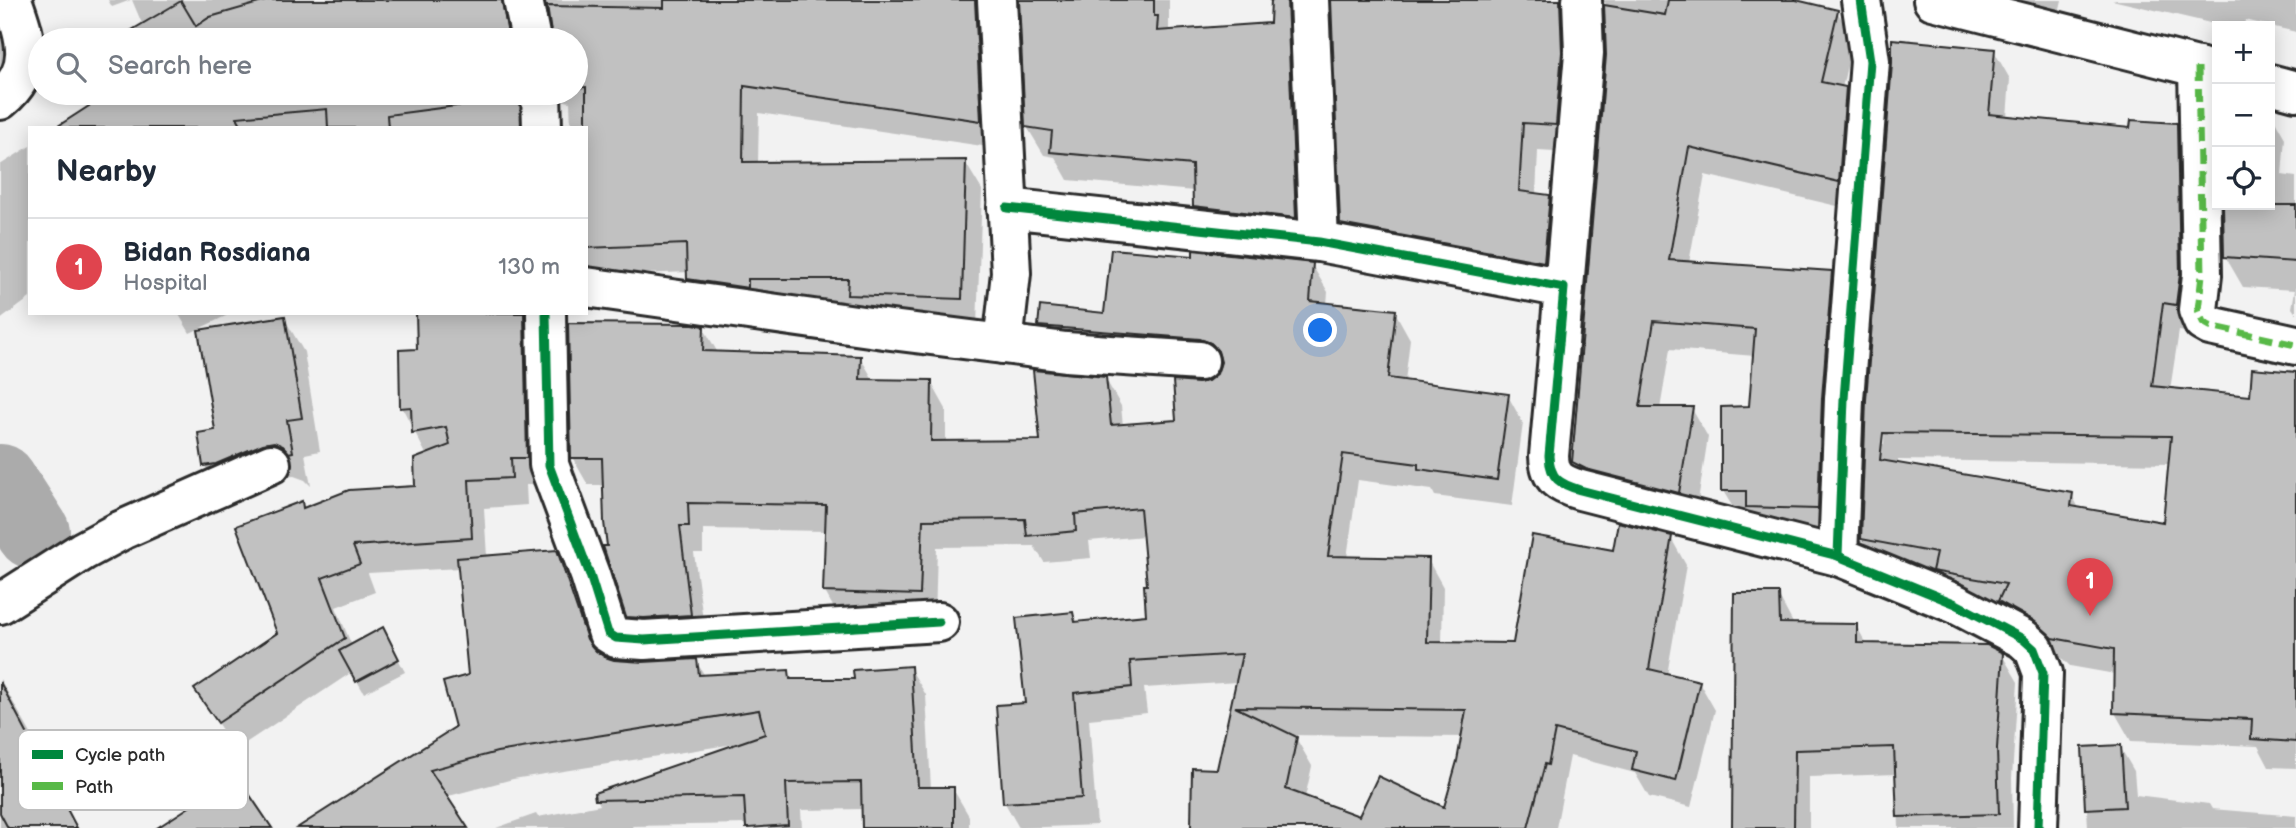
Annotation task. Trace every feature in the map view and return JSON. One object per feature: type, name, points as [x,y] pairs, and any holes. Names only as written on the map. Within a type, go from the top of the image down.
[{"type":"street","points":[[0,100],[13,90],[24,69],[24,42],[12,0]]},
{"type":"street","points":[[523,0],[529,28]]},
{"type":"street","points":[[997,0],[1011,273],[1003,344]]},
{"type":"street","points":[[1309,0],[1319,242]]},
{"type":"street","points":[[1582,0],[1584,53],[1549,456],[1553,478],[1559,484],[1580,490],[1838,556],[1956,604],[2023,639],[2034,649],[2043,673],[2038,828]]},
{"type":"street","points":[[1838,556],[1844,399],[1870,61],[1861,0]]},
{"type":"street","points":[[1933,0],[2208,69],[2202,275],[2198,310],[2203,322],[2210,326],[2296,345]]},
{"type":"street","points":[[2275,85],[2296,90]]},
{"type":"street","points":[[541,105],[542,126]]},
{"type":"street","points":[[1007,208],[1319,242],[1564,288]]},
{"type":"street","points":[[588,287],[1066,352],[1199,361]]},
{"type":"street","points":[[546,315],[549,465],[590,575],[607,633],[616,638],[644,640],[939,622]]},
{"type":"street","points":[[0,604],[83,551],[122,530],[271,464]]},
{"type":"building","points":[[269,0],[502,0],[507,28],[135,28],[181,1],[196,26],[210,17]]},
{"type":"building","points":[[664,0],[975,0],[981,121],[744,86],[743,162],[966,160],[962,299],[847,295],[848,279],[748,279],[748,288],[687,279],[686,244],[588,248],[588,28],[550,28],[547,6],[664,8]]},
{"type":"building","points":[[1019,0],[1154,0],[1154,16],[1158,16],[1157,31],[1270,23],[1271,0],[1287,0],[1296,218],[1193,206],[1192,165],[1050,152],[1052,131],[1025,127]]},
{"type":"building","points":[[1331,0],[1560,0],[1562,52],[1556,125],[1523,123],[1519,191],[1550,195],[1544,262],[1340,224]]},
{"type":"building","points":[[1668,0],[1796,0],[1838,10],[1821,82],[1846,87],[1839,182],[1689,147],[1669,260],[1832,271],[1822,398],[1818,509],[1746,507],[1746,491],[1721,491],[1721,407],[1749,406],[1755,329],[1654,321],[1640,407],[1693,407],[1679,493],[1586,469],[1572,462],[1606,55],[1604,5],[1665,15]]},
{"type":"building","points":[[1892,39],[1995,49],[1989,114],[2130,128],[2131,120],[2177,123],[2180,274],[2176,305],[2163,303],[2152,386],[2250,396],[2252,368],[2296,372],[2296,742],[2251,739],[2252,719],[2113,713],[2114,649],[2053,638],[2033,620],[1998,601],[2006,584],[1932,571],[1936,553],[1861,539],[1866,400]],"holes":[[[1883,433],[2171,436],[2163,522],[2071,506],[2073,493],[1880,460]]]},
{"type":"building","points":[[90,105],[463,105],[387,115],[388,126],[328,126],[327,109],[237,117],[242,126],[58,126]]},
{"type":"building","points":[[2275,205],[2296,205],[2296,262],[2224,257],[2223,210],[2275,210]]},
{"type":"building","points":[[1111,249],[1193,256],[1193,250],[1313,263],[1310,301],[1396,310],[1388,378],[1509,394],[1497,480],[1418,469],[1418,464],[1343,454],[1328,556],[1429,558],[1427,642],[1513,643],[1532,535],[1613,550],[1618,522],[1672,536],[1649,669],[1700,681],[1676,781],[1632,770],[1636,751],[1555,730],[1548,765],[1545,764],[1528,828],[1191,828],[1192,768],[1217,769],[1242,654],[1130,661],[1132,687],[1074,693],[1082,798],[1003,803],[996,705],[1025,703],[1016,618],[1073,612],[1075,622],[1146,615],[1144,585],[1147,585],[1140,508],[1075,514],[1076,531],[1027,536],[1025,519],[923,520],[920,595],[823,592],[826,505],[688,503],[689,526],[680,526],[691,615],[626,617],[603,546],[607,546],[602,458],[571,458],[568,323],[693,324],[704,326],[703,351],[861,356],[860,379],[932,380],[931,441],[1040,440],[1033,370],[1106,377],[1111,425],[1176,420],[1173,381],[1208,381],[1217,374],[1221,362],[1218,351],[1211,343],[1200,339],[1038,326],[1040,306],[1104,313]],"holes":[[[1235,707],[1466,710],[1457,761],[1444,807],[1378,776],[1359,816],[1286,789],[1297,737]]]},
{"type":"building","points":[[416,315],[524,315],[527,458],[511,458],[512,478],[469,480],[472,538],[353,546],[360,564],[322,578],[345,638],[218,723],[194,689],[277,633],[236,526],[302,501],[303,508],[349,490],[415,486],[414,459],[450,445],[446,427],[412,433],[411,407],[400,408],[399,350],[417,349]]},
{"type":"building","points":[[285,316],[302,418],[287,420],[293,452],[289,453],[274,442],[216,464],[203,466],[198,433],[215,430],[198,330]]},
{"type":"building","points":[[557,550],[587,639],[596,651],[614,660],[643,662],[697,659],[699,675],[789,670],[790,679],[854,679],[853,670],[911,666],[918,787],[954,787],[954,828],[862,828],[861,782],[786,783],[788,825],[749,828],[746,828],[744,797],[595,800],[594,793],[765,734],[759,710],[497,752],[430,770],[468,828],[297,828],[455,727],[443,682],[468,675],[457,558]]},
{"type":"building","points":[[1734,593],[1779,593],[1780,623],[1857,624],[1857,643],[1987,645],[2003,653],[1997,749],[1999,814],[1897,817],[1894,747],[1795,750],[1794,828],[1732,828]]},
{"type":"building","points":[[383,627],[399,659],[356,682],[339,651]]},
{"type":"building","points":[[0,682],[25,730],[18,730],[18,810],[68,810],[77,828],[8,828],[0,813]]},
{"type":"building","points":[[2121,745],[2125,807],[2085,809],[2082,747]]},
{"type":"building","points":[[248,792],[272,828],[157,828],[185,810],[248,810]]},
{"type":"waterway","points":[[0,481],[33,532]]},
{"type":"marked path","points":[[2198,67],[2202,275],[2198,310],[2203,322],[2210,326],[2296,345]]},
{"type":"cycle path","points":[[1838,556],[1844,399],[1870,61],[1861,0]]},
{"type":"cycle path","points":[[1007,208],[1319,242],[1564,288],[1549,456],[1551,470],[1557,479],[1580,490],[1838,556],[1956,604],[2023,639],[2034,649],[2043,673],[2038,828]]},
{"type":"cycle path","points":[[546,315],[549,465],[590,575],[608,633],[616,638],[644,640],[939,622]]},
{"type":"place","name":"Bidan Rosdiana","points":[[2090,616]]}]
